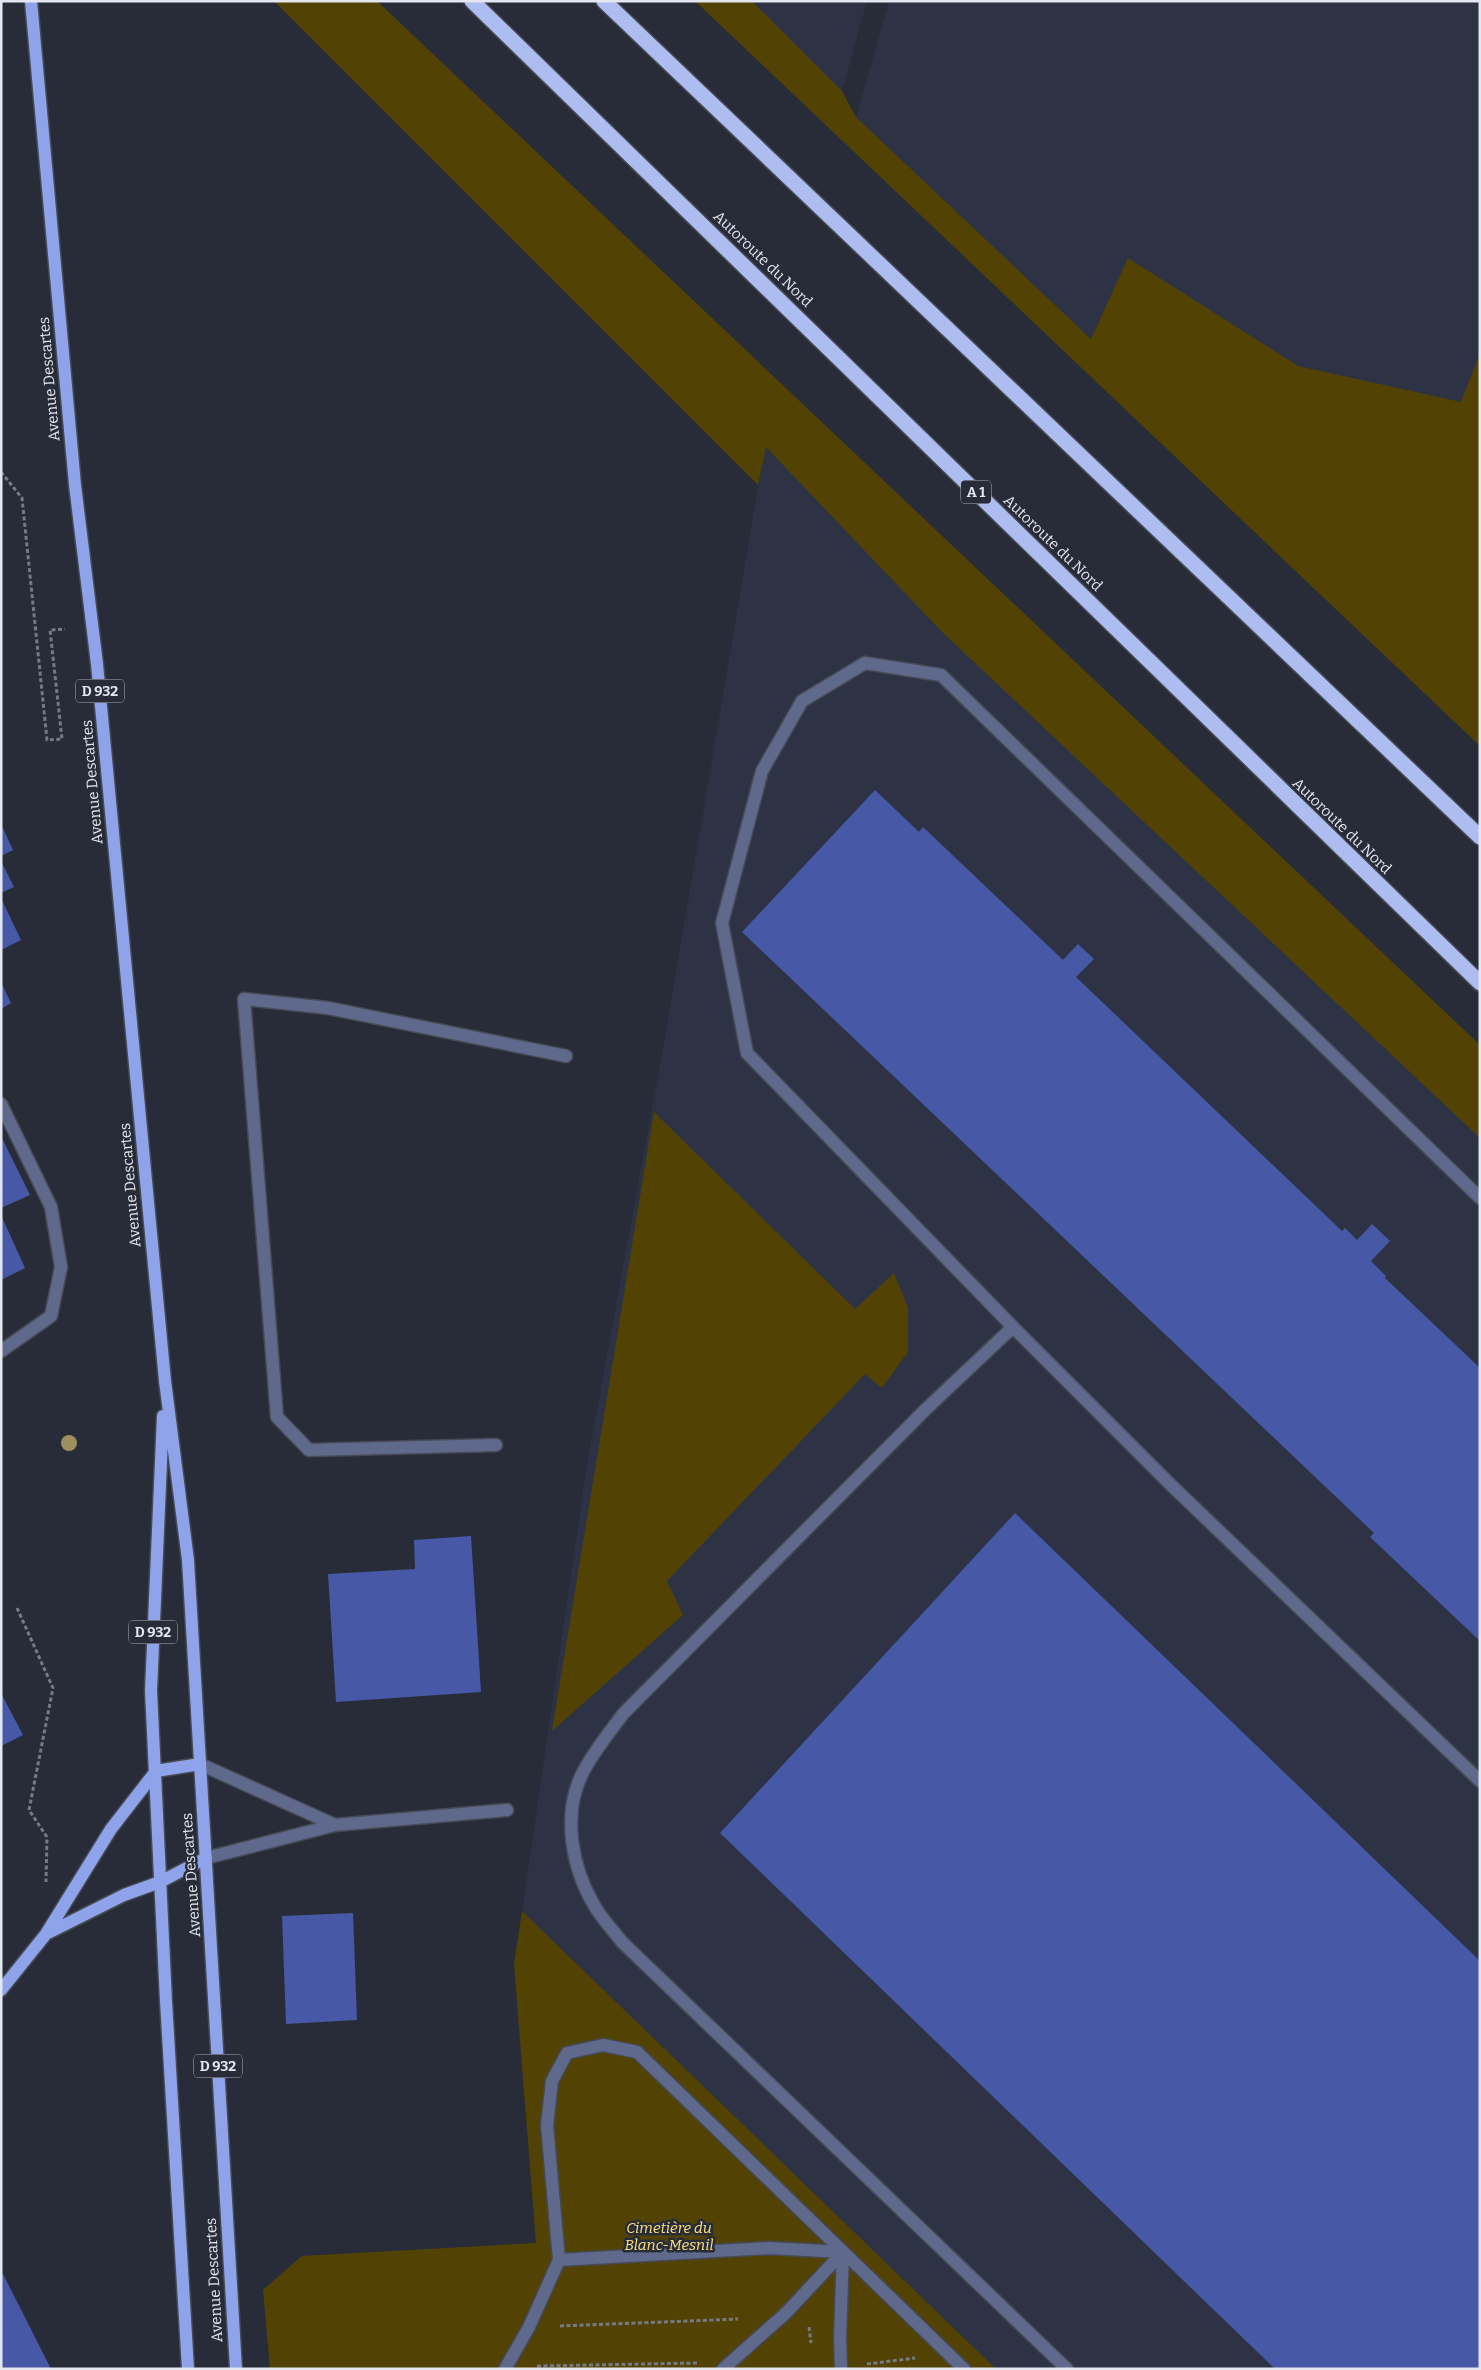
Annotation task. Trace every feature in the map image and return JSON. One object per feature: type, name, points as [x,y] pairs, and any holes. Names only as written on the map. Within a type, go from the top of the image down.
[{"type":"highway","name":"Autoroute du Nord","points":[[472,1],[779,299],[1373,882],[1480,983]]},
{"type":"highway","points":[[604,1],[1480,838]]},
{"type":"main road","name":"Avenue Descartes","points":[[31,1],[75,485],[93,627],[165,1381],[188,1560],[236,2369]]},
{"type":"main road","name":"Avenue Descartes","points":[[165,1381],[150,1691],[156,1771],[160,1882],[188,2369]]},
{"type":"main road","points":[[1,1990],[46,1934],[111,1829],[156,1771],[200,1764]]},
{"type":"main road","points":[[46,1934],[124,1895],[160,1882],[206,1858]]},
{"type":"street","points":[[1480,1198],[941,675],[866,663],[802,701],[762,771],[722,923],[748,1053],[1013,1327],[1171,1485],[1480,1781]]},
{"type":"street","points":[[496,1445],[309,1450],[278,1417],[244,999],[328,1008],[566,1056]]},
{"type":"street","points":[[1,1104],[51,1207],[61,1267],[51,1316],[1,1351]]},
{"type":"street","points":[[1013,1327],[925,1410],[623,1714],[582,1774],[573,1801],[571,1832],[577,1869],[594,1906],[622,1942],[1067,2369]]},
{"type":"street","points":[[200,1764],[335,1825]]},
{"type":"street","points":[[206,1858],[335,1825],[507,1810]]},
{"type":"street","points":[[506,2368],[529,2327],[559,2260],[547,2125],[552,2081],[567,2053],[602,2045],[636,2052],[964,2369]]},
{"type":"street","points":[[559,2260],[769,2248],[843,2252]]},
{"type":"street","points":[[726,2366],[781,2318],[843,2252]]},
{"type":"street","points":[[841,2368],[840,2338],[843,2252]]},
{"type":"path","points":[[1,472],[22,498],[47,740],[62,740],[50,630],[93,627]]},
{"type":"path","points":[[17,1608],[53,1688],[29,1810],[47,1836],[46,1885]]},
{"type":"path","points":[[529,2327],[781,2318]]},
{"type":"path","points":[[841,2368],[948,2354]]},
{"type":"path","points":[[506,2368],[726,2366]]},
{"type":"shaded area","points":[[752,1],[867,1],[842,91]]},
{"type":"shaded area","points":[[889,1],[1480,1],[1480,708],[856,117]]},
{"type":"shaded area","points":[[765,446],[1480,1055],[1480,2369],[996,2369],[522,1911],[587,1465],[666,1032]]},
{"type":"green space","points":[[274,1],[377,1],[1480,1045],[1480,1138],[942,632],[766,447],[758,485]]},
{"type":"green space","points":[[695,1],[752,1],[842,91],[856,117],[1091,339],[1128,258],[1298,366],[1461,402],[1480,353],[1480,746]]},
{"type":"green space","points":[[654,1112],[855,1309],[894,1273],[908,1308],[908,1352],[882,1388],[865,1374],[667,1581],[683,1615],[552,1731]]},
{"type":"green space","name":"Cimetière du Blanc-Mesnil","points":[[522,1911],[996,2369],[270,2369],[263,2290],[302,2256],[536,2243],[514,1964]]},
{"type":"building","points":[[875,790],[919,832],[923,827],[1063,960],[1078,944],[1094,959],[1076,977],[1342,1231],[1345,1228],[1357,1240],[1372,1224],[1390,1241],[1371,1261],[1386,1276],[1385,1278],[1480,1368],[1480,1641],[1370,1537],[1374,1533],[742,932]]},
{"type":"building","points":[[1,824],[13,850],[1,856]]},
{"type":"building","points":[[1,861],[14,887],[1,893]]},
{"type":"building","points":[[1,898],[21,940],[1,950]]},
{"type":"building","points":[[1,982],[11,1003],[1,1009]]},
{"type":"building","points":[[1,1136],[30,1195],[1,1208]]},
{"type":"building","points":[[1,1215],[25,1268],[1,1280]]},
{"type":"building","points":[[1015,1513],[1480,1961],[1480,2369],[1275,2369],[720,1833]]},
{"type":"building","points":[[471,1536],[481,1692],[336,1702],[328,1574],[415,1569],[414,1540]]},
{"type":"building","points":[[1,1693],[23,1735],[1,1746]]},
{"type":"building","points":[[353,1913],[357,2020],[286,2024],[282,1916]]},
{"type":"building","points":[[1,2270],[51,2369],[1,2369]]}]
